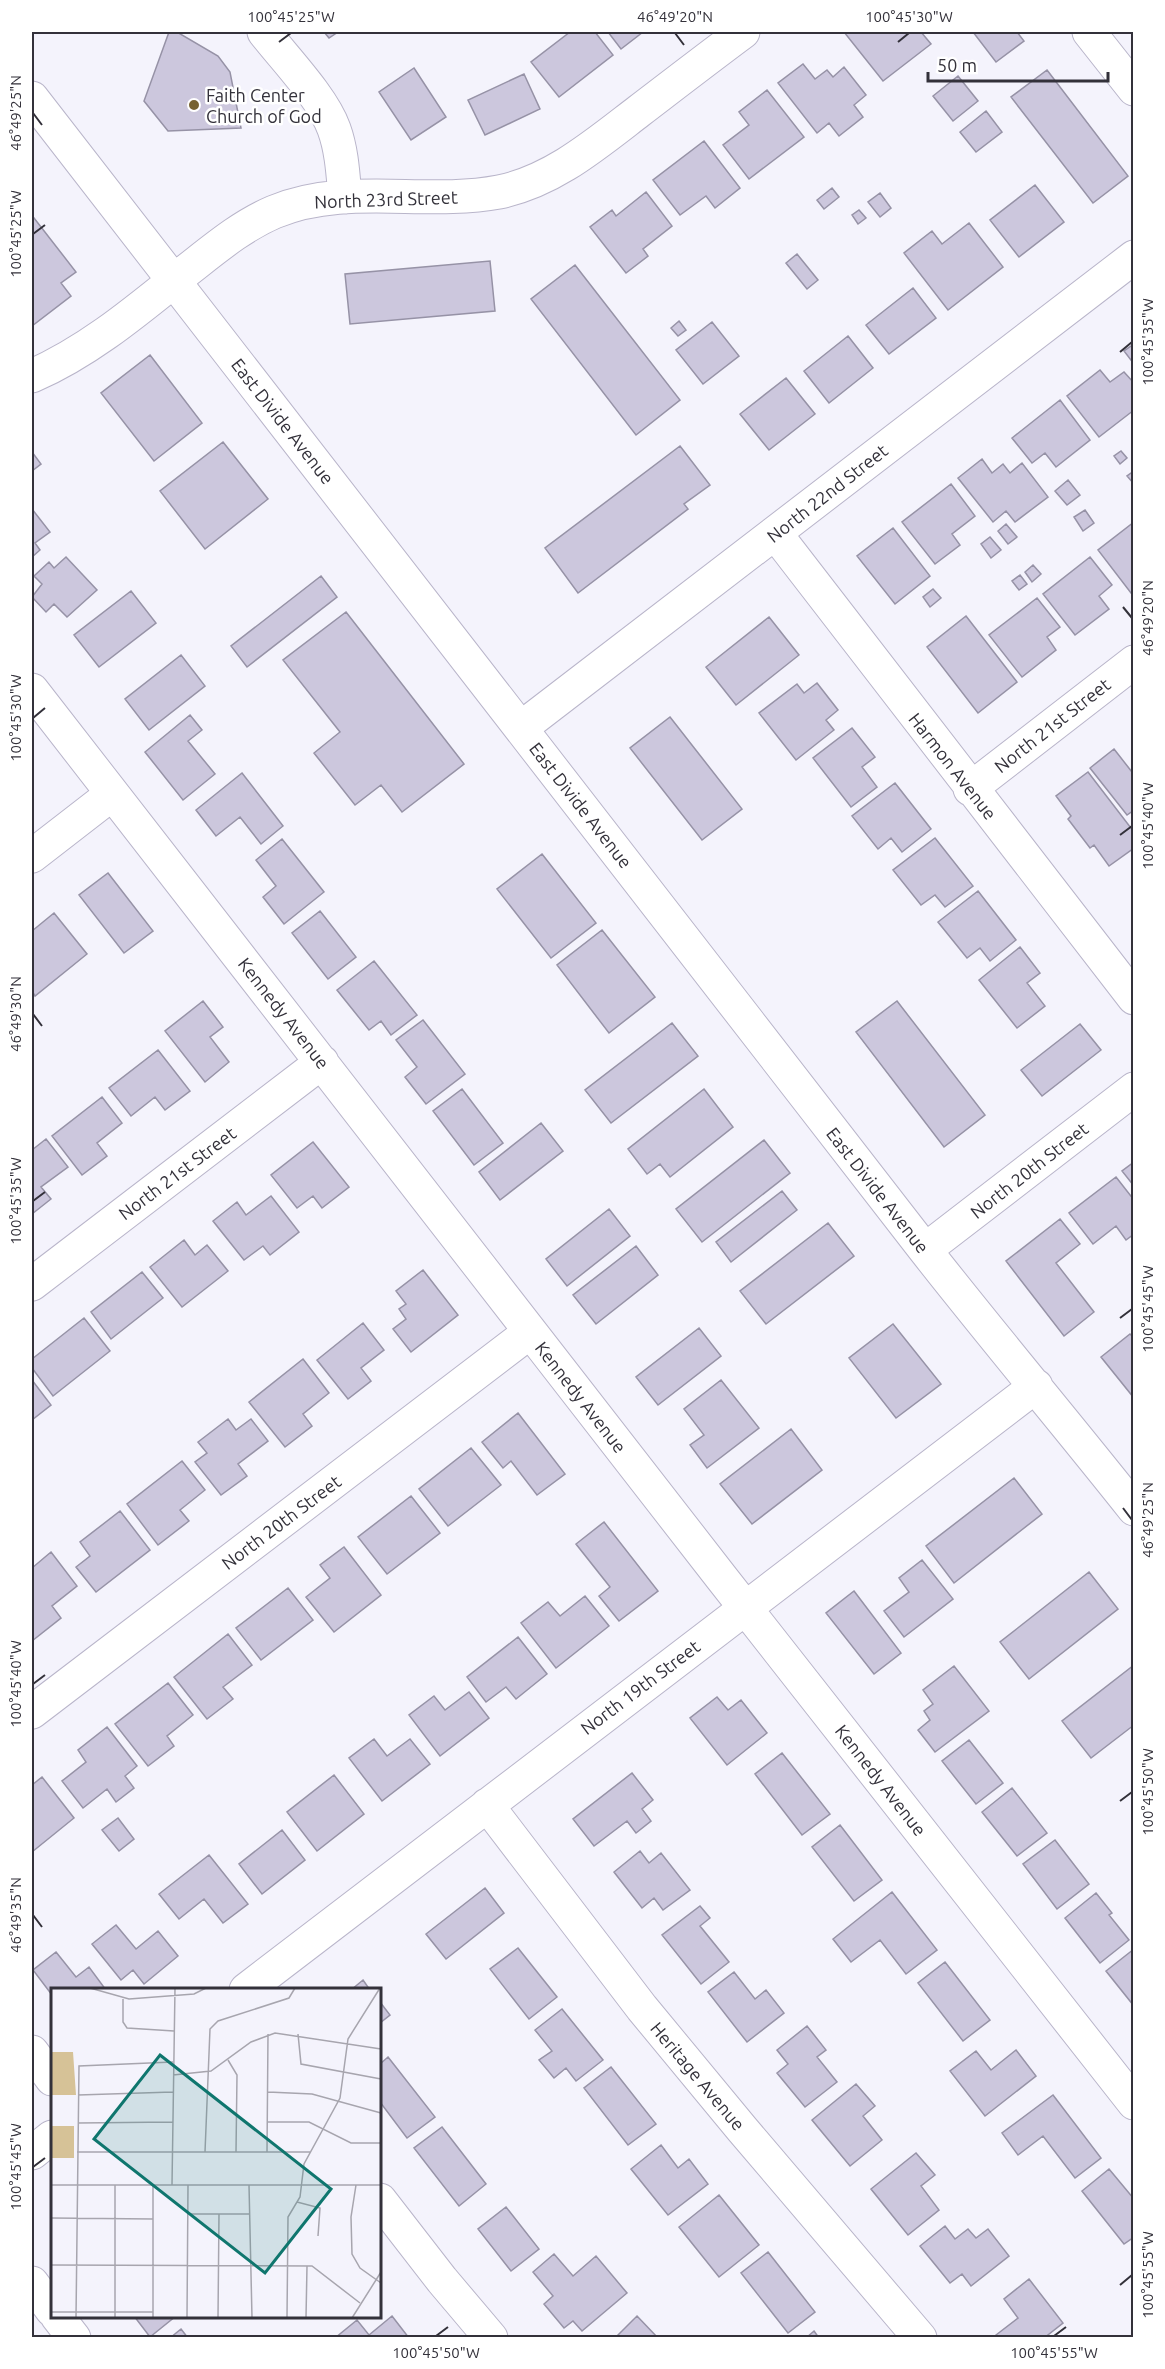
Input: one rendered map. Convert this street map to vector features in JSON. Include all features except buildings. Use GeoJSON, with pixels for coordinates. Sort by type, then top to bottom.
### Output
{"type":"FeatureCollection","features":[{"type":"Feature","properties":{"kind":"street"},"geometry":{"type":"LineString","coordinates":[[264,32],[323,107],[334,128],[340,149],[345,197]]}},
{"type":"Feature","properties":{"kind":"street","name":"North 23rd Street"},"geometry":{"type":"LineString","coordinates":[[32,376],[95,342],[235,233],[276,211],[301,203],[345,197],[476,195],[518,187],[558,170],[596,144],[743,32]]}},
{"type":"Feature","properties":{"kind":"street"},"geometry":{"type":"LineString","coordinates":[[1089,32],[1134,89]]}},
{"type":"Feature","properties":{"kind":"street","name":"East Divide Avenue"},"geometry":{"type":"LineString","coordinates":[[32,98],[925,1250],[1004,1351],[1036,1386],[1134,1509]]}},
{"type":"Feature","properties":{"kind":"street","name":"North 22nd Street"},"geometry":{"type":"LineString","coordinates":[[520,728],[1134,257]]}},
{"type":"Feature","properties":{"kind":"street","name":"Harmon Avenue"},"geometry":{"type":"LineString","coordinates":[[775,533],[970,789],[1134,998]]}},
{"type":"Feature","properties":{"kind":"street","name":"North 21st Street"},"geometry":{"type":"LineString","coordinates":[[970,789],[1134,662]]}},
{"type":"Feature","properties":{"kind":"street","name":"Kennedy Avenue"},"geometry":{"type":"LineString","coordinates":[[32,690],[745,1608],[1134,2103]]}},
{"type":"Feature","properties":{"kind":"street"},"geometry":{"type":"LineString","coordinates":[[32,856],[112,794]]}},
{"type":"Feature","properties":{"kind":"street","name":"North 21st Street"},"geometry":{"type":"LineString","coordinates":[[32,1284],[322,1062]]}},
{"type":"Feature","properties":{"kind":"street","name":"North 20th Street"},"geometry":{"type":"LineString","coordinates":[[925,1250],[1134,1089]]}},
{"type":"Feature","properties":{"kind":"street","name":"North 20th Street"},"geometry":{"type":"LineString","coordinates":[[32,1712],[530,1332]]}},
{"type":"Feature","properties":{"kind":"street","name":"North 19th Street"},"geometry":{"type":"LineString","coordinates":[[247,1988],[1036,1386]]}},
{"type":"Feature","properties":{"kind":"street","name":"Heritage Avenue"},"geometry":{"type":"LineString","coordinates":[[487,1805],[649,2016],[742,2129],[920,2337]]}},
{"type":"Feature","properties":{"kind":"street"},"geometry":{"type":"LineString","coordinates":[[32,2052],[51,2078]]}},
{"type":"Feature","properties":{"kind":"street"},"geometry":{"type":"LineString","coordinates":[[32,2153],[51,2138]]}},
{"type":"Feature","properties":{"kind":"street"},"geometry":{"type":"LineString","coordinates":[[381,2201],[441,2280],[491,2337]]}},
{"type":"Feature","properties":{"kind":"street"},"geometry":{"type":"LineString","coordinates":[[32,2283],[51,2309]]}},
{"type":"Feature","properties":{"kind":"street"},"geometry":{"type":"LineString","coordinates":[[59,2318],[74,2337]]}},
{"type":"Feature","properties":{"kind":"place","name":"Faith Center Church of God"},"geometry":{"type":"Point","coordinates":[194,105]}}]}
